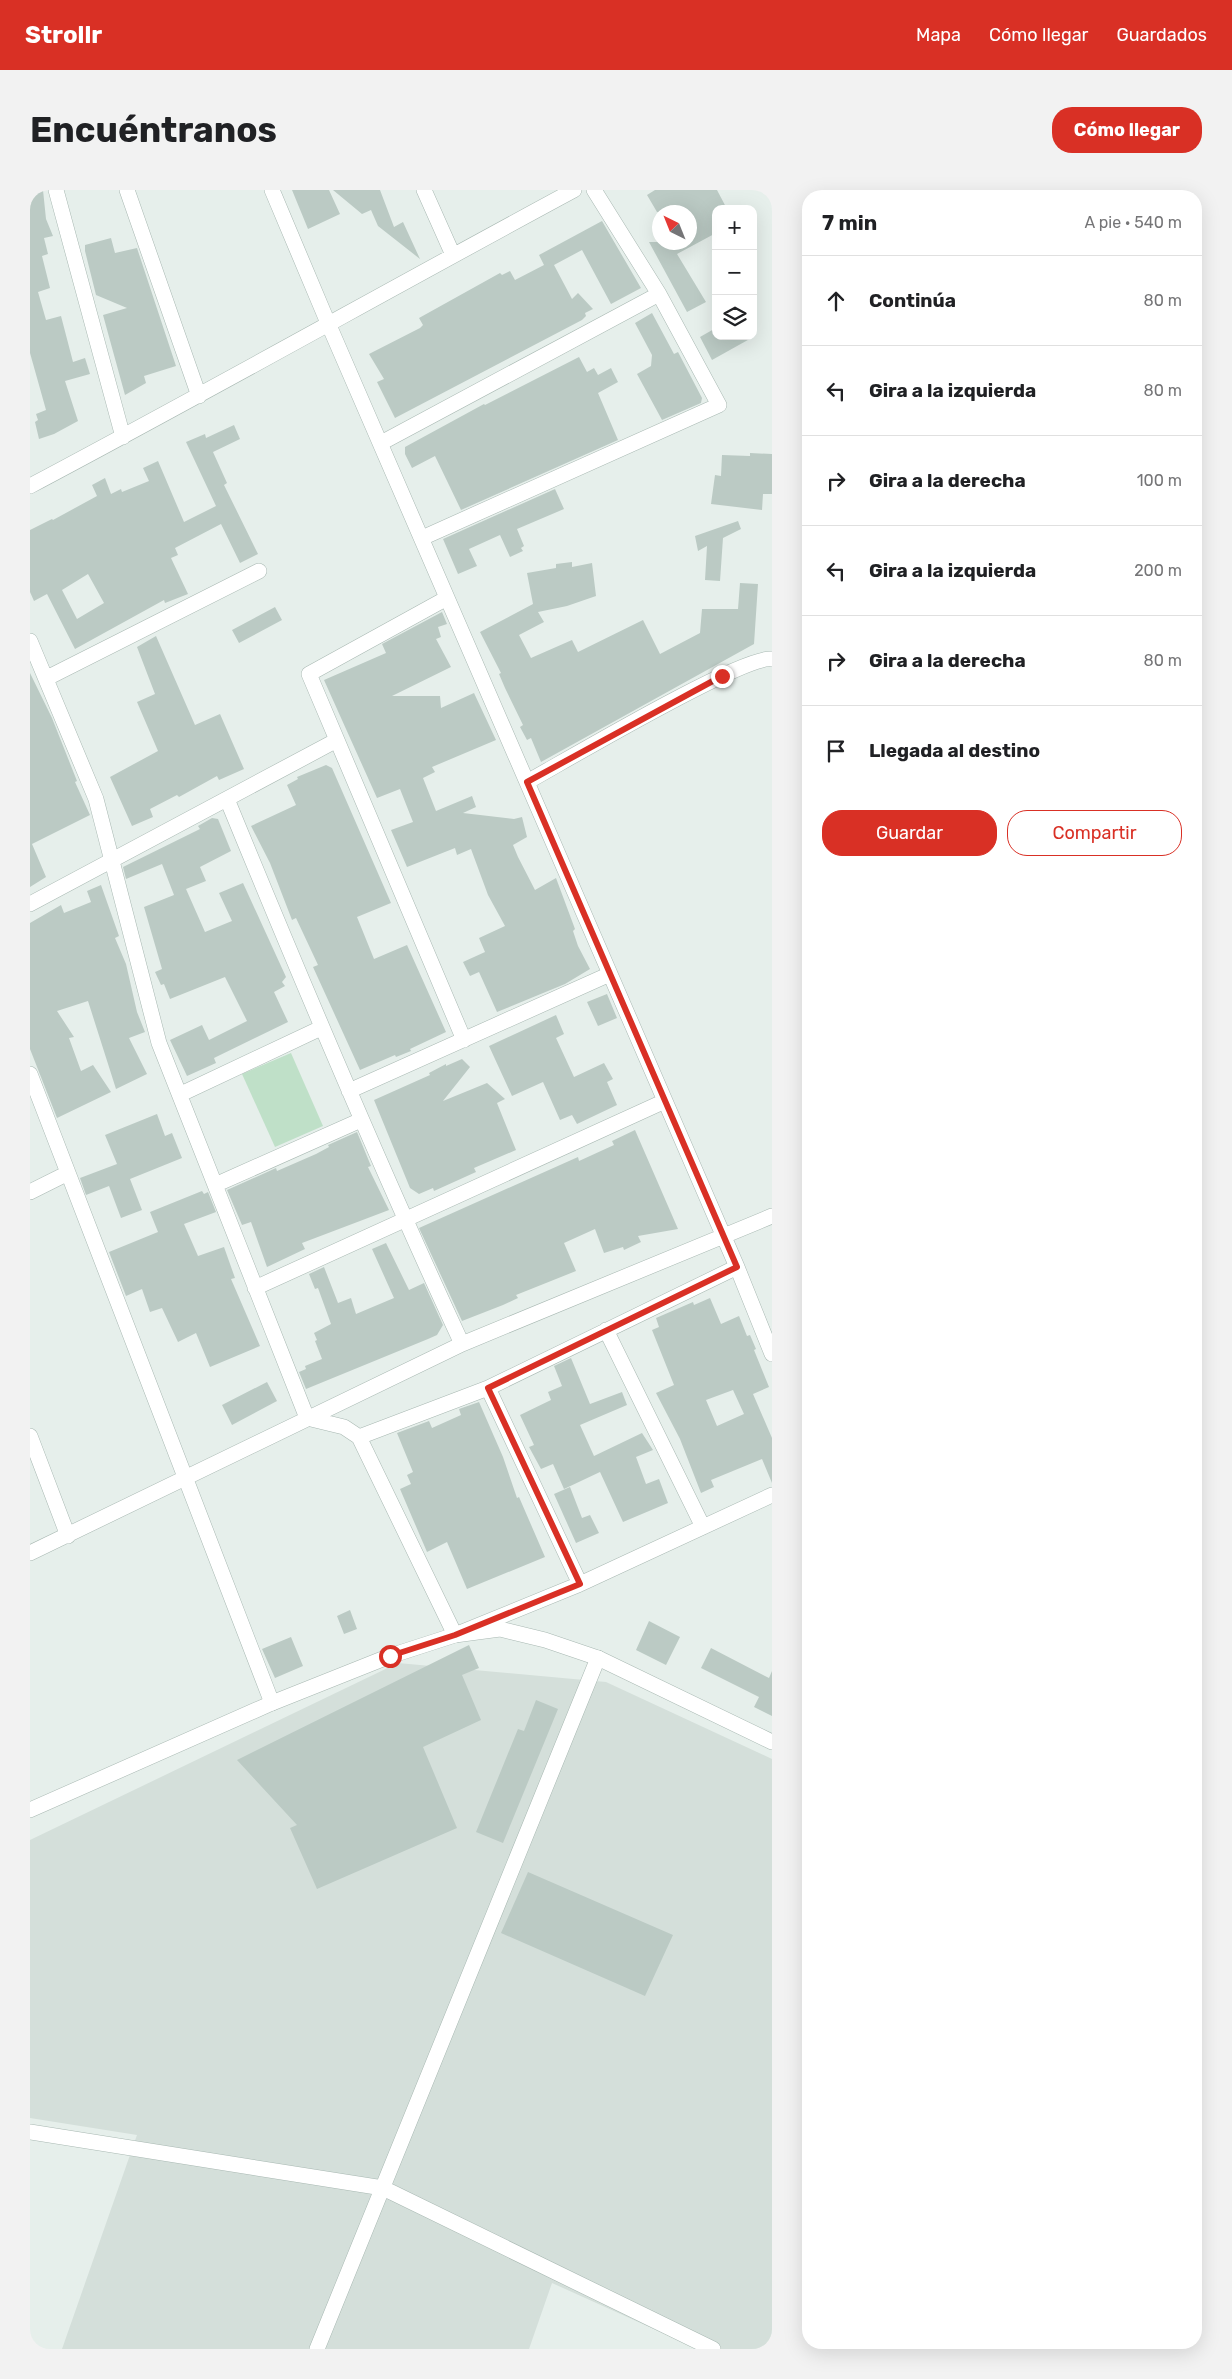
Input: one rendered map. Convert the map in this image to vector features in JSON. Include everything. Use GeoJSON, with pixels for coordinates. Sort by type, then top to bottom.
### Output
{"type":"FeatureCollection","features":[{"type":"Feature","properties":{"kind":"street"},"geometry":{"type":"LineString","coordinates":[[56,190],[123,437]]}},
{"type":"Feature","properties":{"kind":"street"},"geometry":{"type":"LineString","coordinates":[[127,190],[199,396]]}},
{"type":"Feature","properties":{"kind":"street"},"geometry":{"type":"LineString","coordinates":[[272,190],[722,1237],[737,1267],[772,1354]]}},
{"type":"Feature","properties":{"kind":"street"},"geometry":{"type":"LineString","coordinates":[[424,190],[453,255]]}},
{"type":"Feature","properties":{"kind":"street"},"geometry":{"type":"LineString","coordinates":[[30,486],[199,396],[328,323],[574,190]]}},
{"type":"Feature","properties":{"kind":"street"},"geometry":{"type":"LineString","coordinates":[[422,538],[718,405],[659,294],[594,190]]}},
{"type":"Feature","properties":{"kind":"street"},"geometry":{"type":"LineString","coordinates":[[381,444],[659,294]]}},
{"type":"Feature","properties":{"kind":"street"},"geometry":{"type":"LineString","coordinates":[[47,678],[259,572]]}},
{"type":"Feature","properties":{"kind":"street"},"geometry":{"type":"LineString","coordinates":[[448,598],[309,674],[464,1040]]}},
{"type":"Feature","properties":{"kind":"street"},"geometry":{"type":"LineString","coordinates":[[30,641],[96,799],[159,1043],[181,1094],[307,1418]]}},
{"type":"Feature","properties":{"kind":"street"},"geometry":{"type":"LineString","coordinates":[[527,782],[722,676],[764,658],[772,659]]}},
{"type":"Feature","properties":{"kind":"street"},"geometry":{"type":"LineString","coordinates":[[30,904],[337,740]]}},
{"type":"Feature","properties":{"kind":"street"},"geometry":{"type":"LineString","coordinates":[[227,799],[321,1028],[404,1220],[462,1344]]}},
{"type":"Feature","properties":{"kind":"street"},"geometry":{"type":"LineString","coordinates":[[349,1091],[610,974]]}},
{"type":"Feature","properties":{"kind":"street"},"geometry":{"type":"LineString","coordinates":[[181,1094],[321,1028]]}},
{"type":"Feature","properties":{"kind":"street"},"geometry":{"type":"LineString","coordinates":[[30,1074],[272,1703]]}},
{"type":"Feature","properties":{"kind":"street"},"geometry":{"type":"LineString","coordinates":[[255,1288],[665,1101]]}},
{"type":"Feature","properties":{"kind":"street"},"geometry":{"type":"LineString","coordinates":[[216,1185],[361,1120]]}},
{"type":"Feature","properties":{"kind":"street"},"geometry":{"type":"LineString","coordinates":[[30,1192],[68,1173]]}},
{"type":"Feature","properties":{"kind":"street"},"geometry":{"type":"LineString","coordinates":[[30,1553],[462,1344],[772,1216]]}},
{"type":"Feature","properties":{"kind":"street"},"geometry":{"type":"LineString","coordinates":[[359,1437],[488,1388],[737,1267]]}},
{"type":"Feature","properties":{"kind":"street"},"geometry":{"type":"LineString","coordinates":[[606,1330],[703,1527]]}},
{"type":"Feature","properties":{"kind":"street"},"geometry":{"type":"LineString","coordinates":[[488,1388],[580,1584]]}},
{"type":"Feature","properties":{"kind":"street"},"geometry":{"type":"LineString","coordinates":[[307,1418],[344,1427],[359,1437],[455,1635]]}},
{"type":"Feature","properties":{"kind":"street"},"geometry":{"type":"LineString","coordinates":[[30,1436],[68,1536]]}},
{"type":"Feature","properties":{"kind":"street"},"geometry":{"type":"LineString","coordinates":[[30,1810],[272,1703],[390,1656],[455,1635],[580,1584],[772,1495]]}},
{"type":"Feature","properties":{"kind":"street"},"geometry":{"type":"LineString","coordinates":[[455,1635],[500,1629],[545,1640],[598,1658],[772,1742]]}},
{"type":"Feature","properties":{"kind":"street"},"geometry":{"type":"LineString","coordinates":[[317,2349],[598,1658]]}},
{"type":"Feature","properties":{"kind":"street"},"geometry":{"type":"LineString","coordinates":[[30,2132],[383,2188],[713,2349]]}},
{"type":"Feature","properties":{"kind":"shaded area"},"geometry":{"type":"Polygon","coordinates":[[[398,1663],[606,1682],[772,1759],[772,2349],[698,2349],[552,2283],[529,2349],[62,2349],[137,2135],[30,2118],[30,1840],[398,1663]]]}},
{"type":"Feature","properties":{"kind":"green space"},"geometry":{"type":"Polygon","coordinates":[[[291,1053],[323,1126],[275,1147],[242,1074],[291,1053]]]}},
{"type":"Feature","properties":{"kind":"building"},"geometry":{"type":"Polygon","coordinates":[[[43,190],[46,219],[53,236],[44,238],[48,254],[42,256],[50,288],[38,292],[46,320],[61,316],[73,362],[85,358],[90,374],[65,381],[78,421],[54,434],[39,439],[35,422],[38,420],[36,414],[46,410],[30,353],[30,193],[43,190]]]}},
{"type":"Feature","properties":{"kind":"building"},"geometry":{"type":"Polygon","coordinates":[[[292,190],[329,190],[340,214],[308,229],[292,190]]]}},
{"type":"Feature","properties":{"kind":"building"},"geometry":{"type":"Polygon","coordinates":[[[333,190],[380,190],[394,227],[403,222],[420,259],[378,226],[371,210],[362,214],[333,190]]]}},
{"type":"Feature","properties":{"kind":"building"},"geometry":{"type":"Polygon","coordinates":[[[655,190],[717,190],[725,205],[712,205],[712,235],[697,243],[697,205],[653,205],[647,195],[655,190]]]}},
{"type":"Feature","properties":{"kind":"building"},"geometry":{"type":"Polygon","coordinates":[[[602,221],[641,288],[611,304],[582,250],[554,265],[572,299],[578,293],[593,309],[585,313],[586,316],[582,320],[395,418],[377,382],[384,379],[369,354],[420,328],[423,325],[419,318],[500,273],[502,275],[510,271],[515,280],[544,265],[539,255],[602,221]]]}},
{"type":"Feature","properties":{"kind":"building"},"geometry":{"type":"Polygon","coordinates":[[[111,238],[115,253],[137,248],[176,366],[144,376],[146,383],[125,395],[103,315],[127,308],[96,295],[85,251],[85,245],[111,238]]]}},
{"type":"Feature","properties":{"kind":"building"},"geometry":{"type":"Polygon","coordinates":[[[653,250],[684,250],[677,254],[706,302],[687,312],[653,250]]]}},
{"type":"Feature","properties":{"kind":"building"},"geometry":{"type":"Polygon","coordinates":[[[652,313],[674,354],[678,352],[702,398],[701,403],[662,420],[637,374],[651,366],[652,355],[635,323],[652,313]]]}},
{"type":"Feature","properties":{"kind":"building"},"geometry":{"type":"Polygon","coordinates":[[[712,330],[712,340],[748,340],[712,360],[700,337],[712,330]]]}},
{"type":"Feature","properties":{"kind":"building"},"geometry":{"type":"Polygon","coordinates":[[[579,357],[587,372],[594,368],[598,375],[611,368],[618,382],[598,393],[618,440],[461,510],[435,456],[412,468],[405,454],[405,447],[484,404],[579,357]]]}},
{"type":"Feature","properties":{"kind":"building"},"geometry":{"type":"Polygon","coordinates":[[[234,425],[240,439],[213,452],[227,483],[224,485],[258,554],[240,563],[221,524],[175,548],[178,555],[171,558],[188,594],[165,603],[164,600],[75,649],[47,594],[34,601],[30,592],[30,530],[97,496],[92,485],[105,478],[111,494],[121,489],[122,492],[149,481],[143,468],[158,461],[184,522],[216,506],[186,442],[205,434],[206,438],[234,425]],[[88,574],[62,590],[77,619],[104,603],[88,574]]]}},
{"type":"Feature","properties":{"kind":"building"},"geometry":{"type":"Polygon","coordinates":[[[750,453],[772,454],[772,494],[763,494],[762,510],[711,504],[715,475],[721,476],[722,455],[750,456],[750,453]]]}},
{"type":"Feature","properties":{"kind":"building"},"geometry":{"type":"Polygon","coordinates":[[[555,489],[564,509],[517,529],[524,546],[521,548],[523,551],[510,557],[500,535],[469,549],[477,566],[458,574],[443,539],[555,489]]]}},
{"type":"Feature","properties":{"kind":"building"},"geometry":{"type":"Polygon","coordinates":[[[738,521],[741,529],[723,538],[720,581],[705,580],[707,546],[698,551],[695,536],[738,521]]]}},
{"type":"Feature","properties":{"kind":"building"},"geometry":{"type":"Polygon","coordinates":[[[572,562],[572,567],[592,563],[596,596],[567,606],[538,612],[544,622],[519,635],[531,658],[572,640],[578,652],[643,620],[660,654],[700,633],[702,609],[738,609],[740,583],[758,584],[754,644],[541,762],[531,738],[527,740],[520,727],[523,725],[499,674],[501,673],[480,632],[533,604],[527,573],[556,568],[556,564],[572,562]]]}},
{"type":"Feature","properties":{"kind":"building"},"geometry":{"type":"Polygon","coordinates":[[[275,607],[282,620],[239,643],[232,630],[275,607]]]}},
{"type":"Feature","properties":{"kind":"building"},"geometry":{"type":"Polygon","coordinates":[[[442,612],[447,624],[438,627],[441,637],[436,639],[451,667],[392,696],[440,696],[441,708],[474,693],[496,740],[432,767],[435,772],[423,778],[436,811],[472,796],[476,807],[463,813],[514,819],[522,817],[527,837],[513,845],[518,857],[535,890],[556,878],[575,929],[573,931],[578,946],[590,969],[565,984],[497,1012],[479,972],[470,976],[463,962],[485,952],[479,938],[505,926],[488,895],[471,849],[457,855],[455,848],[407,867],[391,830],[413,822],[400,789],[377,798],[324,680],[386,653],[382,644],[442,612]]]}},
{"type":"Feature","properties":{"kind":"building"},"geometry":{"type":"Polygon","coordinates":[[[156,636],[195,725],[220,714],[244,769],[219,780],[217,776],[179,797],[177,795],[150,809],[153,817],[132,826],[110,777],[158,751],[137,702],[155,694],[137,647],[156,636]]]}},
{"type":"Feature","properties":{"kind":"building"},"geometry":{"type":"Polygon","coordinates":[[[30,673],[52,718],[77,781],[75,782],[90,815],[32,844],[46,877],[30,887],[30,673]]]}},
{"type":"Feature","properties":{"kind":"building"},"geometry":{"type":"Polygon","coordinates":[[[326,765],[332,768],[391,903],[357,917],[374,959],[407,945],[446,1032],[410,1049],[411,1051],[396,1057],[395,1055],[360,1070],[313,967],[318,965],[296,918],[292,920],[270,863],[251,826],[296,805],[287,785],[298,779],[297,777],[326,765]]]}},
{"type":"Feature","properties":{"kind":"building"},"geometry":{"type":"Polygon","coordinates":[[[212,818],[218,819],[231,851],[200,867],[206,881],[186,889],[205,932],[232,921],[219,893],[243,883],[286,977],[282,982],[285,986],[274,992],[288,1022],[214,1058],[216,1063],[187,1076],[170,1040],[202,1025],[209,1040],[247,1021],[225,977],[170,999],[164,984],[161,985],[155,972],[162,969],[144,907],[174,895],[162,864],[126,879],[123,867],[200,829],[198,826],[212,818]]]}},
{"type":"Feature","properties":{"kind":"building"},"geometry":{"type":"Polygon","coordinates":[[[101,885],[119,936],[115,938],[126,964],[137,1012],[145,1032],[129,1038],[147,1074],[116,1089],[88,1001],[57,1011],[74,1037],[69,1038],[81,1071],[93,1065],[111,1092],[57,1118],[30,1049],[30,923],[61,905],[64,913],[91,902],[87,891],[101,885]]]}},
{"type":"Feature","properties":{"kind":"building"},"geometry":{"type":"Polygon","coordinates":[[[607,994],[617,1018],[598,1026],[587,1002],[607,994]]]}},
{"type":"Feature","properties":{"kind":"building"},"geometry":{"type":"Polygon","coordinates":[[[556,1015],[564,1034],[556,1038],[574,1077],[604,1063],[613,1079],[607,1082],[617,1105],[577,1124],[572,1115],[560,1120],[543,1082],[512,1096],[489,1046],[556,1015]]]}},
{"type":"Feature","properties":{"kind":"building"},"geometry":{"type":"Polygon","coordinates":[[[462,1059],[470,1067],[443,1101],[487,1083],[505,1099],[497,1103],[516,1150],[474,1168],[476,1172],[434,1191],[433,1188],[419,1194],[410,1188],[374,1100],[430,1075],[429,1073],[446,1064],[446,1066],[462,1059]]]}},
{"type":"Feature","properties":{"kind":"building"},"geometry":{"type":"Polygon","coordinates":[[[157,1114],[165,1136],[172,1133],[182,1158],[130,1179],[142,1210],[121,1218],[109,1186],[86,1195],[80,1178],[117,1164],[105,1135],[157,1114]]]}},
{"type":"Feature","properties":{"kind":"building"},"geometry":{"type":"Polygon","coordinates":[[[635,1130],[678,1229],[638,1236],[641,1242],[624,1250],[623,1247],[604,1253],[595,1229],[564,1243],[576,1271],[516,1295],[518,1298],[462,1321],[419,1228],[578,1157],[579,1161],[614,1145],[612,1141],[635,1130]]]}},
{"type":"Feature","properties":{"kind":"building"},"geometry":{"type":"Polygon","coordinates":[[[357,1132],[371,1166],[368,1167],[389,1210],[302,1243],[305,1249],[267,1267],[251,1222],[242,1225],[227,1190],[276,1168],[277,1171],[316,1154],[329,1147],[328,1145],[357,1132]]]}},
{"type":"Feature","properties":{"kind":"building"},"geometry":{"type":"Polygon","coordinates":[[[202,1191],[204,1194],[208,1192],[216,1212],[184,1224],[198,1256],[224,1247],[235,1278],[231,1279],[260,1346],[210,1367],[196,1333],[178,1342],[162,1308],[150,1312],[142,1289],[126,1296],[109,1252],[158,1232],[150,1212],[202,1191]]]}},
{"type":"Feature","properties":{"kind":"building"},"geometry":{"type":"Polygon","coordinates":[[[386,1243],[409,1290],[424,1283],[443,1325],[437,1335],[306,1389],[299,1372],[306,1369],[305,1366],[322,1359],[314,1333],[331,1324],[318,1288],[315,1289],[309,1274],[324,1267],[338,1303],[351,1298],[356,1314],[394,1298],[372,1249],[386,1243]]]}},
{"type":"Feature","properties":{"kind":"building"},"geometry":{"type":"Polygon","coordinates":[[[710,1298],[721,1324],[739,1316],[747,1336],[750,1335],[769,1387],[753,1394],[772,1438],[772,1483],[762,1459],[711,1480],[714,1487],[701,1493],[680,1439],[656,1393],[674,1385],[652,1330],[659,1327],[656,1318],[693,1302],[694,1305],[710,1298]],[[733,1390],[706,1400],[717,1426],[744,1414],[733,1390]]]}},
{"type":"Feature","properties":{"kind":"building"},"geometry":{"type":"Polygon","coordinates":[[[571,1358],[590,1404],[622,1392],[627,1405],[580,1425],[594,1456],[642,1433],[653,1450],[636,1457],[646,1484],[659,1479],[668,1503],[623,1522],[600,1472],[564,1489],[553,1464],[541,1469],[529,1447],[534,1445],[520,1415],[551,1400],[548,1392],[562,1386],[554,1366],[571,1358]]]}},
{"type":"Feature","properties":{"kind":"building"},"geometry":{"type":"Polygon","coordinates":[[[267,1382],[277,1401],[232,1425],[222,1405],[267,1382]]]}},
{"type":"Feature","properties":{"kind":"building"},"geometry":{"type":"Polygon","coordinates":[[[479,1402],[503,1457],[517,1498],[519,1497],[545,1557],[467,1589],[447,1542],[427,1552],[400,1489],[411,1484],[407,1475],[413,1472],[397,1433],[429,1421],[432,1428],[461,1415],[459,1409],[479,1402]]]}},
{"type":"Feature","properties":{"kind":"building"},"geometry":{"type":"Polygon","coordinates":[[[570,1487],[582,1518],[590,1515],[599,1533],[576,1543],[554,1494],[570,1487]]]}},
{"type":"Feature","properties":{"kind":"building"},"geometry":{"type":"Polygon","coordinates":[[[350,1610],[357,1629],[344,1634],[337,1616],[350,1610]]]}},
{"type":"Feature","properties":{"kind":"building"},"geometry":{"type":"Polygon","coordinates":[[[649,1621],[680,1637],[666,1665],[636,1650],[649,1621]]]}},
{"type":"Feature","properties":{"kind":"building"},"geometry":{"type":"Polygon","coordinates":[[[291,1637],[303,1666],[275,1678],[262,1649],[291,1637]]]}},
{"type":"Feature","properties":{"kind":"building"},"geometry":{"type":"Polygon","coordinates":[[[469,1645],[479,1668],[462,1675],[481,1720],[423,1747],[457,1828],[317,1889],[290,1828],[297,1825],[237,1760],[469,1645]]]}},
{"type":"Feature","properties":{"kind":"building"},"geometry":{"type":"Polygon","coordinates":[[[711,1648],[769,1678],[772,1671],[772,1716],[754,1707],[759,1697],[701,1668],[711,1648]]]}},
{"type":"Feature","properties":{"kind":"building"},"geometry":{"type":"Polygon","coordinates":[[[536,1700],[558,1709],[503,1843],[476,1832],[518,1729],[524,1731],[536,1700]]]}},
{"type":"Feature","properties":{"kind":"building"},"geometry":{"type":"Polygon","coordinates":[[[528,1872],[673,1935],[645,1996],[501,1933],[528,1872]]]}},
{"type":"Feature","properties":{"kind":"route"},"geometry":{"type":"LineString","coordinates":[[390,1656],[455,1635],[580,1584],[488,1388],[737,1267],[722,1237],[527,782],[722,676]]}}]}
